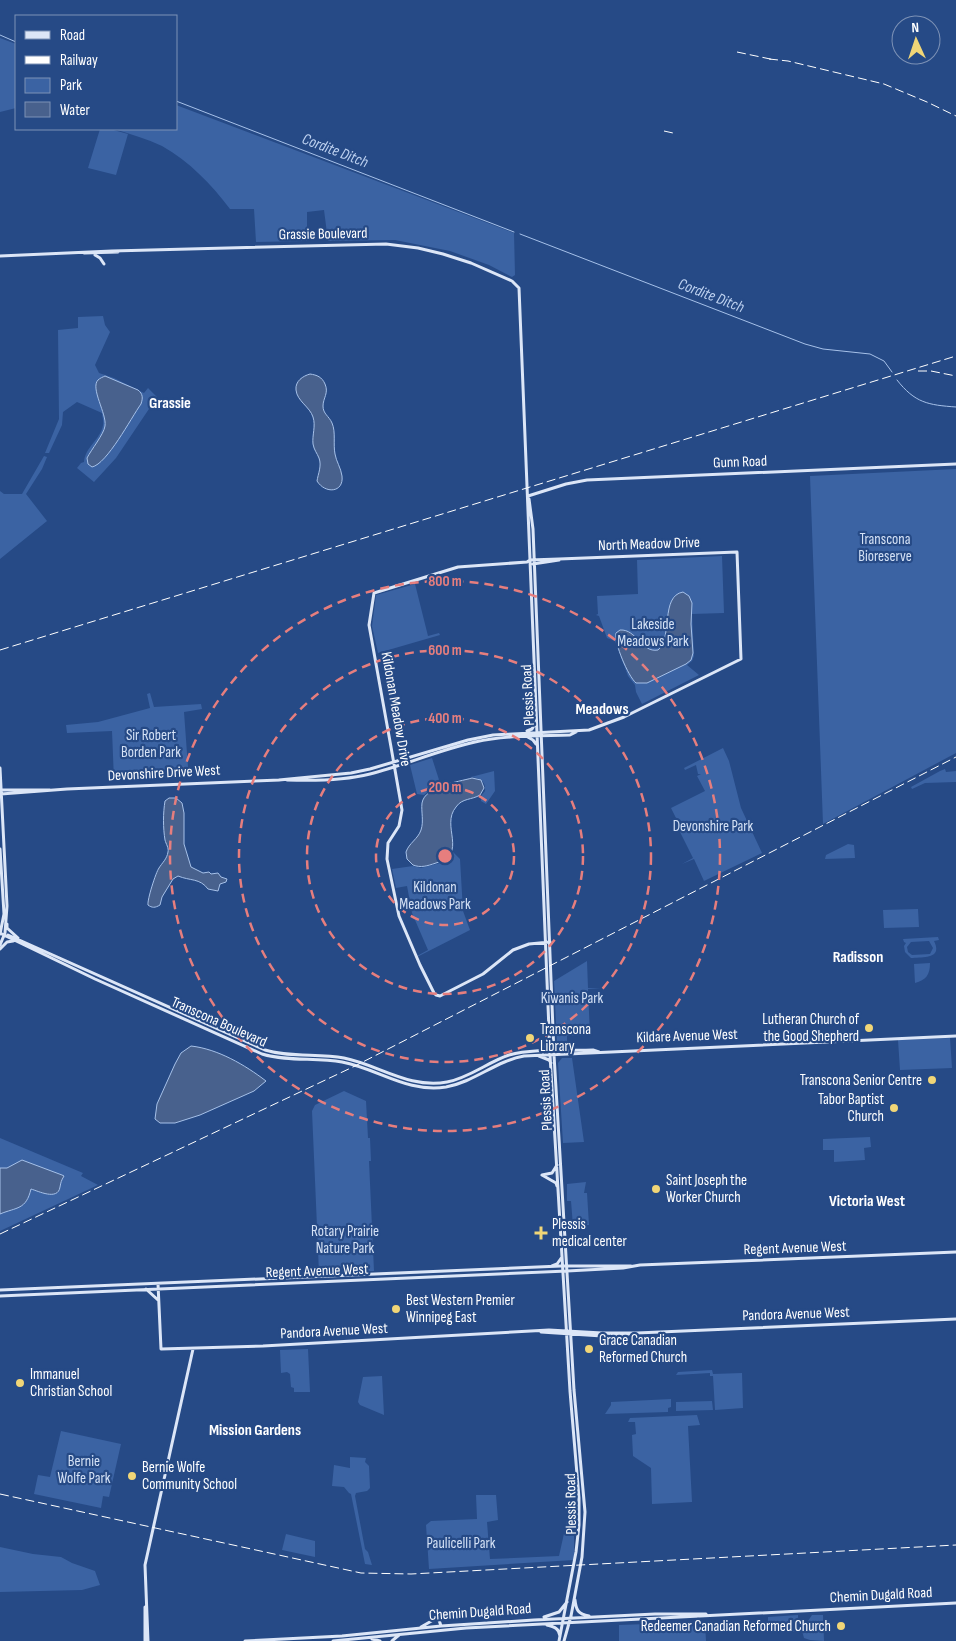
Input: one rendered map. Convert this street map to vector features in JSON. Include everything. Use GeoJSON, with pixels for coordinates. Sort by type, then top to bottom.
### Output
{"type":"FeatureCollection","features":[{"type":"Feature","properties":{"kind":"main road","name":"Grassie Boulevard"},"geometry":{"type":"LineString","coordinates":[[84,253],[290,245],[386,244],[418,248],[453,257],[512,281],[519,288]]}},
{"type":"Feature","properties":{"kind":"main road","name":"Grassie Boulevard"},"geometry":{"type":"LineString","coordinates":[[0,256],[119,252]]}},
{"type":"Feature","properties":{"kind":"main road"},"geometry":{"type":"LineString","coordinates":[[95,254],[104,264]]}},
{"type":"Feature","properties":{"kind":"main road","name":"Plessis Road"},"geometry":{"type":"LineString","coordinates":[[519,288],[537,747],[548,942],[549,1036],[552,1053],[562,1266],[565,1271],[579,1512],[576,1552],[561,1641]]}},
{"type":"Feature","properties":{"kind":"main road","name":"Gunn Road"},"geometry":{"type":"LineString","coordinates":[[528,496],[566,484],[587,480],[956,464]]}},
{"type":"Feature","properties":{"kind":"main road"},"geometry":{"type":"LineString","coordinates":[[531,506],[532,500],[537,494]]}},
{"type":"Feature","properties":{"kind":"main road","name":"Plessis Road"},"geometry":{"type":"LineString","coordinates":[[528,496],[531,506],[531,562],[542,734],[552,1053],[567,1266],[564,1283],[566,1319],[572,1343],[585,1512],[582,1557],[569,1623],[561,1641]]}},
{"type":"Feature","properties":{"kind":"main road","name":"North Meadow Drive"},"geometry":{"type":"LineString","coordinates":[[531,562],[737,552],[741,659]]}},
{"type":"Feature","properties":{"kind":"main road","name":"Kildonan Meadow Drive"},"geometry":{"type":"LineString","coordinates":[[531,562],[458,566],[374,593],[369,625],[401,799],[402,815],[399,826],[388,843],[387,859],[398,913],[420,965],[436,995],[443,994],[483,974],[513,950],[529,944],[548,942]]}},
{"type":"Feature","properties":{"kind":"main road","name":"Devonshire Drive West"},"geometry":{"type":"LineString","coordinates":[[1,791],[343,779],[370,774],[394,764],[486,740],[525,734],[577,732],[594,729],[625,717],[741,659]]}},
{"type":"Feature","properties":{"kind":"main road"},"geometry":{"type":"LineString","coordinates":[[536,720],[532,729],[525,734],[533,740],[537,747]]}},
{"type":"Feature","properties":{"kind":"main road"},"geometry":{"type":"LineString","coordinates":[[0,768],[7,906],[6,922],[2,933]]}},
{"type":"Feature","properties":{"kind":"main road"},"geometry":{"type":"LineString","coordinates":[[0,849],[4,914],[0,947]]}},
{"type":"Feature","properties":{"kind":"main road"},"geometry":{"type":"LineString","coordinates":[[6,922],[8,928],[18,941]]}},
{"type":"Feature","properties":{"kind":"main road","name":"Transcona Boulevard"},"geometry":{"type":"LineString","coordinates":[[2,933],[114,988],[257,1052],[271,1056],[344,1062],[404,1084],[435,1088],[464,1082],[507,1060],[552,1053]]}},
{"type":"Feature","properties":{"kind":"main road"},"geometry":{"type":"LineString","coordinates":[[0,947],[7,942],[18,941]]}},
{"type":"Feature","properties":{"kind":"main road","name":"Transcona Boulevard"},"geometry":{"type":"LineString","coordinates":[[18,941],[256,1047],[273,1052],[346,1058],[419,1083],[435,1083],[461,1078],[508,1056],[543,1052],[552,1053]]}},
{"type":"Feature","properties":{"kind":"main road"},"geometry":{"type":"LineString","coordinates":[[543,1052],[549,1036]]}},
{"type":"Feature","properties":{"kind":"main road","name":"Kildare Avenue West"},"geometry":{"type":"LineString","coordinates":[[552,1053],[594,1054],[598,1052],[956,1036]]}},
{"type":"Feature","properties":{"kind":"main road"},"geometry":{"type":"LineString","coordinates":[[539,1055],[551,1063]]}},
{"type":"Feature","properties":{"kind":"main road"},"geometry":{"type":"LineString","coordinates":[[557,1165],[552,1172],[542,1175],[556,1183],[558,1187]]}},
{"type":"Feature","properties":{"kind":"main road","name":"Regent Avenue West"},"geometry":{"type":"LineString","coordinates":[[0,1296],[452,1271],[562,1266],[634,1266],[956,1252]]}},
{"type":"Feature","properties":{"kind":"main road"},"geometry":{"type":"LineString","coordinates":[[549,1267],[557,1264],[562,1256]]}},
{"type":"Feature","properties":{"kind":"main road","name":"Regent Avenue West"},"geometry":{"type":"LineString","coordinates":[[0,1290],[511,1274],[634,1266]]}},
{"type":"Feature","properties":{"kind":"main road"},"geometry":{"type":"LineString","coordinates":[[511,1274],[513,1269]]}},
{"type":"Feature","properties":{"kind":"main road"},"geometry":{"type":"LineString","coordinates":[[452,1271],[452,1276]]}},
{"type":"Feature","properties":{"kind":"main road"},"geometry":{"type":"LineString","coordinates":[[551,1272],[559,1275],[564,1283]]}},
{"type":"Feature","properties":{"kind":"main road"},"geometry":{"type":"LineString","coordinates":[[158,1286],[158,1300]]}},
{"type":"Feature","properties":{"kind":"main road"},"geometry":{"type":"LineString","coordinates":[[145,1289],[155,1295],[158,1300]]}},
{"type":"Feature","properties":{"kind":"main road","name":"Pandora Avenue West"},"geometry":{"type":"LineString","coordinates":[[158,1300],[160,1349],[193,1349],[558,1330],[580,1335],[607,1336],[637,1333],[956,1319]]}},
{"type":"Feature","properties":{"kind":"main road"},"geometry":{"type":"LineString","coordinates":[[558,1330],[562,1328],[566,1319]]}},
{"type":"Feature","properties":{"kind":"main road","name":"Pandora Avenue West"},"geometry":{"type":"LineString","coordinates":[[538,1331],[637,1333]]}},
{"type":"Feature","properties":{"kind":"main road"},"geometry":{"type":"LineString","coordinates":[[572,1343],[574,1337],[580,1335]]}},
{"type":"Feature","properties":{"kind":"main road"},"geometry":{"type":"LineString","coordinates":[[147,1641],[145,1570],[147,1554],[193,1349]]}},
{"type":"Feature","properties":{"kind":"main road"},"geometry":{"type":"LineString","coordinates":[[574,1598],[576,1609],[580,1614],[594,1617]]}},
{"type":"Feature","properties":{"kind":"main road"},"geometry":{"type":"LineString","coordinates":[[534,1620],[550,1617],[559,1612],[568,1602]]}},
{"type":"Feature","properties":{"kind":"main road","name":"Chemin Dugald Road"},"geometry":{"type":"LineString","coordinates":[[333,1641],[437,1630],[956,1602]]}},
{"type":"Feature","properties":{"kind":"main road"},"geometry":{"type":"LineString","coordinates":[[656,1614],[658,1618]]}},
{"type":"Feature","properties":{"kind":"main road","name":"Chemin Dugald Road"},"geometry":{"type":"LineString","coordinates":[[245,1641],[342,1636],[440,1626],[565,1618],[656,1614],[716,1615]]}},
{"type":"Feature","properties":{"kind":"main road"},"geometry":{"type":"LineString","coordinates":[[611,1616],[611,1621]]}},
{"type":"Feature","properties":{"kind":"main road"},"geometry":{"type":"LineString","coordinates":[[419,1628],[435,1619],[439,1620],[440,1626],[437,1630]]}},
{"type":"Feature","properties":{"kind":"main road"},"geometry":{"type":"LineString","coordinates":[[544,1624],[556,1628],[561,1641]]}},
{"type":"Feature","properties":{"kind":"main road"},"geometry":{"type":"LineString","coordinates":[[392,1641],[401,1634]]}},
{"type":"Feature","properties":{"kind":"main road"},"geometry":{"type":"LineString","coordinates":[[146,1635],[147,1641]]}},
{"type":"Feature","properties":{"kind":"main road"},"geometry":{"type":"LineString","coordinates":[[368,1638],[380,1641]]}},
{"type":"Feature","properties":{"kind":"green space"},"geometry":{"type":"Polygon","coordinates":[[[0,38],[15,44],[15,108],[0,112],[0,38]]]}},
{"type":"Feature","properties":{"kind":"green space"},"geometry":{"type":"Polygon","coordinates":[[[178,106],[514,233],[515,275],[512,277],[489,265],[450,251],[395,240],[328,241],[324,210],[307,212],[307,241],[256,242],[254,209],[230,209],[199,174],[182,159],[162,146],[117,130],[178,130],[178,106]]]}},
{"type":"Feature","properties":{"kind":"green space"},"geometry":{"type":"Polygon","coordinates":[[[100,130],[114,130],[128,134],[116,175],[88,168],[100,130]]]}},
{"type":"Feature","properties":{"kind":"green space"},"geometry":{"type":"Polygon","coordinates":[[[103,316],[105,325],[110,332],[95,365],[99,373],[114,378],[144,393],[148,388],[157,397],[116,458],[94,482],[77,468],[84,462],[87,452],[102,430],[102,413],[77,402],[63,412],[62,425],[49,453],[45,453],[59,419],[58,330],[78,328],[78,317],[103,316]]]}},
{"type":"Feature","properties":{"kind":"green space"},"geometry":{"type":"Polygon","coordinates":[[[44,456],[47,457],[42,469],[26,494],[47,521],[0,559],[0,491],[4,494],[22,494],[44,456]]]}},
{"type":"Feature","properties":{"kind":"green space","name":"Transcona Bioreserve"},"geometry":{"type":"Polygon","coordinates":[[[956,469],[956,753],[823,824],[810,476],[956,469]]]}},
{"type":"Feature","properties":{"kind":"green space","name":"Lakeside Meadows Park"},"geometry":{"type":"Polygon","coordinates":[[[722,556],[724,613],[692,614],[694,656],[687,665],[699,675],[642,704],[635,685],[628,676],[615,641],[607,638],[599,616],[596,615],[598,614],[597,596],[638,594],[637,560],[722,556]]]}},
{"type":"Feature","properties":{"kind":"green space"},"geometry":{"type":"Polygon","coordinates":[[[415,584],[428,636],[439,633],[440,635],[378,653],[372,626],[376,595],[415,584]]]}},
{"type":"Feature","properties":{"kind":"green space","name":"Sir Robert Borden Park"},"geometry":{"type":"Polygon","coordinates":[[[150,693],[154,707],[201,704],[202,709],[184,712],[188,767],[186,772],[190,777],[114,780],[112,731],[67,733],[66,725],[98,722],[150,708],[147,694],[150,693]]]}},
{"type":"Feature","properties":{"kind":"green space","name":"Devonshire Park"},"geometry":{"type":"Polygon","coordinates":[[[723,748],[729,761],[741,808],[762,853],[704,881],[694,859],[682,864],[693,858],[675,822],[677,820],[671,808],[705,791],[697,776],[701,774],[698,774],[696,765],[685,770],[684,768],[723,748]]]}},
{"type":"Feature","properties":{"kind":"green space"},"geometry":{"type":"Polygon","coordinates":[[[432,758],[441,786],[431,789],[424,795],[417,794],[410,765],[432,758]]]}},
{"type":"Feature","properties":{"kind":"green space"},"geometry":{"type":"Polygon","coordinates":[[[945,769],[946,772],[956,771],[956,782],[925,783],[912,789],[911,787],[945,769]]]}},
{"type":"Feature","properties":{"kind":"green space"},"geometry":{"type":"Polygon","coordinates":[[[494,771],[495,791],[486,804],[481,801],[481,796],[485,791],[483,782],[480,779],[471,777],[494,771]]]}},
{"type":"Feature","properties":{"kind":"green space"},"geometry":{"type":"Polygon","coordinates":[[[848,844],[854,845],[855,858],[825,859],[826,855],[848,844]]]}},
{"type":"Feature","properties":{"kind":"green space","name":"Kildonan Meadows Park"},"geometry":{"type":"Polygon","coordinates":[[[453,852],[460,859],[463,911],[470,930],[417,957],[428,950],[412,913],[407,886],[396,888],[392,869],[413,866],[421,868],[444,862],[450,858],[453,852]]]}},
{"type":"Feature","properties":{"kind":"green space"},"geometry":{"type":"Polygon","coordinates":[[[918,909],[919,927],[884,928],[883,910],[918,909]]]}},
{"type":"Feature","properties":{"kind":"green space"},"geometry":{"type":"Polygon","coordinates":[[[938,937],[939,940],[934,941],[936,951],[934,954],[926,957],[911,958],[905,952],[904,946],[906,943],[903,939],[938,937]],[[929,941],[911,942],[907,947],[908,952],[912,955],[930,954],[933,948],[929,941]]]}},
{"type":"Feature","properties":{"kind":"green space","name":"Kiwanis Park"},"geometry":{"type":"Polygon","coordinates":[[[587,961],[588,988],[601,988],[588,989],[590,1035],[567,1036],[567,1047],[561,1047],[557,1043],[554,981],[587,961]]]}},
{"type":"Feature","properties":{"kind":"green space"},"geometry":{"type":"Polygon","coordinates":[[[930,963],[927,976],[915,983],[914,964],[930,963]]]}},
{"type":"Feature","properties":{"kind":"green space"},"geometry":{"type":"Polygon","coordinates":[[[950,1038],[952,1068],[900,1070],[898,1040],[950,1038]]]}},
{"type":"Feature","properties":{"kind":"green space"},"geometry":{"type":"Polygon","coordinates":[[[562,1058],[572,1058],[584,1142],[563,1143],[558,1063],[562,1058]]]}},
{"type":"Feature","properties":{"kind":"green space","name":"Rotary Prairie Nature Park"},"geometry":{"type":"Polygon","coordinates":[[[344,1091],[366,1101],[368,1138],[370,1138],[371,1161],[369,1161],[374,1271],[319,1273],[312,1111],[315,1105],[344,1091]]]}},
{"type":"Feature","properties":{"kind":"green space"},"geometry":{"type":"Polygon","coordinates":[[[870,1137],[871,1147],[864,1148],[865,1160],[834,1162],[834,1150],[823,1150],[823,1139],[870,1137]]]}},
{"type":"Feature","properties":{"kind":"green space"},"geometry":{"type":"Polygon","coordinates":[[[0,1138],[83,1173],[81,1176],[98,1185],[0,1231],[0,1138]]]}},
{"type":"Feature","properties":{"kind":"green space"},"geometry":{"type":"Polygon","coordinates":[[[586,1182],[584,1193],[587,1193],[589,1225],[573,1226],[571,1201],[567,1201],[567,1184],[586,1182]]]}},
{"type":"Feature","properties":{"kind":"green space"},"geometry":{"type":"Polygon","coordinates":[[[308,1349],[310,1392],[294,1392],[294,1388],[291,1387],[290,1374],[287,1372],[281,1373],[280,1350],[308,1349]]]}},
{"type":"Feature","properties":{"kind":"green space"},"geometry":{"type":"Polygon","coordinates":[[[712,1370],[713,1374],[742,1373],[743,1408],[715,1410],[713,1376],[710,1376],[710,1373],[676,1375],[678,1372],[712,1370]]]}},
{"type":"Feature","properties":{"kind":"green space"},"geometry":{"type":"Polygon","coordinates":[[[382,1376],[384,1415],[360,1405],[358,1402],[363,1377],[382,1376]]]}},
{"type":"Feature","properties":{"kind":"green space"},"geometry":{"type":"Polygon","coordinates":[[[671,1399],[671,1407],[668,1408],[668,1412],[605,1414],[611,1402],[671,1399]]]}},
{"type":"Feature","properties":{"kind":"green space"},"geometry":{"type":"Polygon","coordinates":[[[712,1401],[713,1410],[676,1411],[676,1402],[712,1401]]]}},
{"type":"Feature","properties":{"kind":"green space"},"geometry":{"type":"Polygon","coordinates":[[[697,1415],[700,1425],[688,1426],[692,1502],[652,1504],[651,1468],[633,1456],[632,1435],[636,1434],[635,1422],[628,1422],[630,1418],[697,1415]]]}},
{"type":"Feature","properties":{"kind":"green space","name":"Bernie Wolfe Park"},"geometry":{"type":"Polygon","coordinates":[[[61,1431],[121,1444],[109,1497],[103,1496],[101,1508],[34,1494],[38,1475],[50,1477],[61,1431]]]}},
{"type":"Feature","properties":{"kind":"green space"},"geometry":{"type":"Polygon","coordinates":[[[350,1457],[366,1458],[365,1462],[369,1466],[370,1488],[367,1491],[356,1493],[355,1496],[365,1549],[368,1552],[372,1565],[365,1564],[351,1494],[344,1487],[332,1486],[334,1465],[350,1468],[350,1457]]]}},
{"type":"Feature","properties":{"kind":"green space","name":"Paulicelli Park"},"geometry":{"type":"Polygon","coordinates":[[[476,1495],[496,1495],[498,1520],[487,1522],[490,1559],[559,1556],[571,1502],[574,1502],[574,1560],[429,1569],[426,1525],[431,1521],[477,1519],[476,1495]]]}},
{"type":"Feature","properties":{"kind":"green space"},"geometry":{"type":"Polygon","coordinates":[[[286,1534],[315,1541],[315,1557],[282,1550],[286,1534]]]}},
{"type":"Feature","properties":{"kind":"green space"},"geometry":{"type":"Polygon","coordinates":[[[0,1547],[33,1554],[61,1557],[95,1571],[100,1585],[82,1590],[0,1592],[0,1547]]]}},
{"type":"Feature","properties":{"kind":"green space"},"geometry":{"type":"Polygon","coordinates":[[[798,1615],[798,1627],[794,1632],[775,1632],[768,1627],[768,1617],[798,1615]]]}},
{"type":"Feature","properties":{"kind":"green space"},"geometry":{"type":"Polygon","coordinates":[[[812,1615],[823,1615],[824,1641],[804,1638],[803,1624],[812,1615]]]}},
{"type":"Feature","properties":{"kind":"green space"},"geometry":{"type":"Polygon","coordinates":[[[705,1622],[706,1641],[619,1641],[619,1625],[705,1622]]]}},
{"type":"Feature","properties":{"kind":"water"},"geometry":{"type":"Polygon","coordinates":[[[310,374],[321,378],[326,387],[323,409],[333,427],[335,454],[342,476],[340,486],[333,490],[325,488],[317,481],[320,464],[313,444],[314,420],[296,390],[300,379],[310,374]]]}},
{"type":"Feature","properties":{"kind":"water"},"geometry":{"type":"Polygon","coordinates":[[[105,376],[138,390],[142,395],[142,400],[105,458],[92,467],[88,464],[87,458],[105,426],[96,384],[99,379],[105,376]]]}},
{"type":"Feature","properties":{"kind":"water"},"geometry":{"type":"Polygon","coordinates":[[[683,592],[689,596],[692,603],[693,653],[691,660],[647,683],[636,683],[629,674],[622,659],[616,633],[620,630],[631,633],[647,648],[658,650],[665,636],[672,601],[676,595],[683,592]]]}},
{"type":"Feature","properties":{"kind":"water"},"geometry":{"type":"Polygon","coordinates":[[[472,778],[481,780],[484,788],[480,795],[458,804],[452,814],[453,846],[451,853],[446,859],[427,866],[413,865],[407,859],[406,852],[421,830],[424,797],[435,789],[472,778]]]}},
{"type":"Feature","properties":{"kind":"water"},"geometry":{"type":"Polygon","coordinates":[[[169,798],[176,798],[182,803],[184,813],[184,844],[191,867],[203,873],[218,873],[221,877],[227,879],[226,882],[220,884],[218,891],[208,889],[198,881],[178,876],[173,879],[162,897],[160,905],[152,907],[148,905],[150,892],[168,852],[164,831],[164,810],[165,801],[169,798]]]}},
{"type":"Feature","properties":{"kind":"water"},"geometry":{"type":"Polygon","coordinates":[[[191,1046],[221,1054],[249,1069],[266,1081],[254,1091],[200,1115],[175,1123],[160,1123],[155,1119],[157,1104],[181,1053],[191,1046]]]}},
{"type":"Feature","properties":{"kind":"water"},"geometry":{"type":"Polygon","coordinates":[[[22,1160],[64,1176],[58,1191],[56,1194],[47,1194],[31,1189],[26,1201],[20,1207],[0,1214],[0,1168],[7,1168],[22,1160]]]}},
{"type":"Feature","properties":{"kind":"waterway","name":"Cordite Ditch"},"geometry":{"type":"LineString","coordinates":[[0,35],[15,42]]}},
{"type":"Feature","properties":{"kind":"waterway","name":"Cordite Ditch"},"geometry":{"type":"LineString","coordinates":[[178,102],[514,232]]}},
{"type":"Feature","properties":{"kind":"waterway","name":"Cordite Ditch"},"geometry":{"type":"LineString","coordinates":[[520,234],[805,344],[823,349],[870,354],[884,361],[892,372]]}},
{"type":"Feature","properties":{"kind":"waterway","name":"Cordite Ditch"},"geometry":{"type":"LineString","coordinates":[[897,380],[916,398],[930,404],[956,407]]}},
{"type":"Feature","properties":{"kind":"railway"},"geometry":{"type":"LineString","coordinates":[[737,52],[775,60]]}},
{"type":"Feature","properties":{"kind":"railway"},"geometry":{"type":"LineString","coordinates":[[769,59],[788,61],[884,84],[956,116]]}},
{"type":"Feature","properties":{"kind":"railway"},"geometry":{"type":"LineString","coordinates":[[664,131],[673,133]]}},
{"type":"Feature","properties":{"kind":"railway"},"geometry":{"type":"LineString","coordinates":[[0,650],[956,356]]}},
{"type":"Feature","properties":{"kind":"railway"},"geometry":{"type":"LineString","coordinates":[[918,371],[931,371],[956,376]]}},
{"type":"Feature","properties":{"kind":"railway"},"geometry":{"type":"LineString","coordinates":[[0,1234],[355,1066],[956,757]]}},
{"type":"Feature","properties":{"kind":"railway"},"geometry":{"type":"LineString","coordinates":[[0,1494],[361,1573],[411,1574],[956,1545]]}},
{"type":"Feature","properties":{"kind":"place","name":"Lutheran Church of the Good Shepherd"},"geometry":{"type":"Point","coordinates":[869,1028]}},
{"type":"Feature","properties":{"kind":"place","name":"Transcona Library"},"geometry":{"type":"Point","coordinates":[530,1038]}},
{"type":"Feature","properties":{"kind":"place","name":"Transcona Senior Centre"},"geometry":{"type":"Point","coordinates":[932,1080]}},
{"type":"Feature","properties":{"kind":"place","name":"Tabor Baptist Church"},"geometry":{"type":"Point","coordinates":[894,1108]}},
{"type":"Feature","properties":{"kind":"place","name":"Saint Joseph the Worker Church"},"geometry":{"type":"Point","coordinates":[656,1189]}},
{"type":"Feature","properties":{"kind":"place","name":"Plessis medical center"},"geometry":{"type":"Point","coordinates":[541,1233]}},
{"type":"Feature","properties":{"kind":"place","name":"Best Western Premier Winnipeg East"},"geometry":{"type":"Point","coordinates":[396,1309]}},
{"type":"Feature","properties":{"kind":"place","name":"Grace Canadian Reformed Church"},"geometry":{"type":"Point","coordinates":[589,1349]}},
{"type":"Feature","properties":{"kind":"place","name":"Immanuel Christian School"},"geometry":{"type":"Point","coordinates":[20,1383]}},
{"type":"Feature","properties":{"kind":"place","name":"Bernie Wolfe Community School"},"geometry":{"type":"Point","coordinates":[132,1476]}},
{"type":"Feature","properties":{"kind":"place","name":"Redeemer Canadian Reformed Church"},"geometry":{"type":"Point","coordinates":[841,1626]}},
{"type":"Feature","properties":{"kind":"district","name":"Grassie"},"geometry":{"type":"Point","coordinates":[170,403]}},
{"type":"Feature","properties":{"kind":"district","name":"Meadows"},"geometry":{"type":"Point","coordinates":[602,709]}},
{"type":"Feature","properties":{"kind":"district","name":"Radisson"},"geometry":{"type":"Point","coordinates":[858,957]}},
{"type":"Feature","properties":{"kind":"district","name":"Victoria West"},"geometry":{"type":"Point","coordinates":[867,1201]}},
{"type":"Feature","properties":{"kind":"district","name":"Mission Gardens"},"geometry":{"type":"Point","coordinates":[255,1430]}}]}
